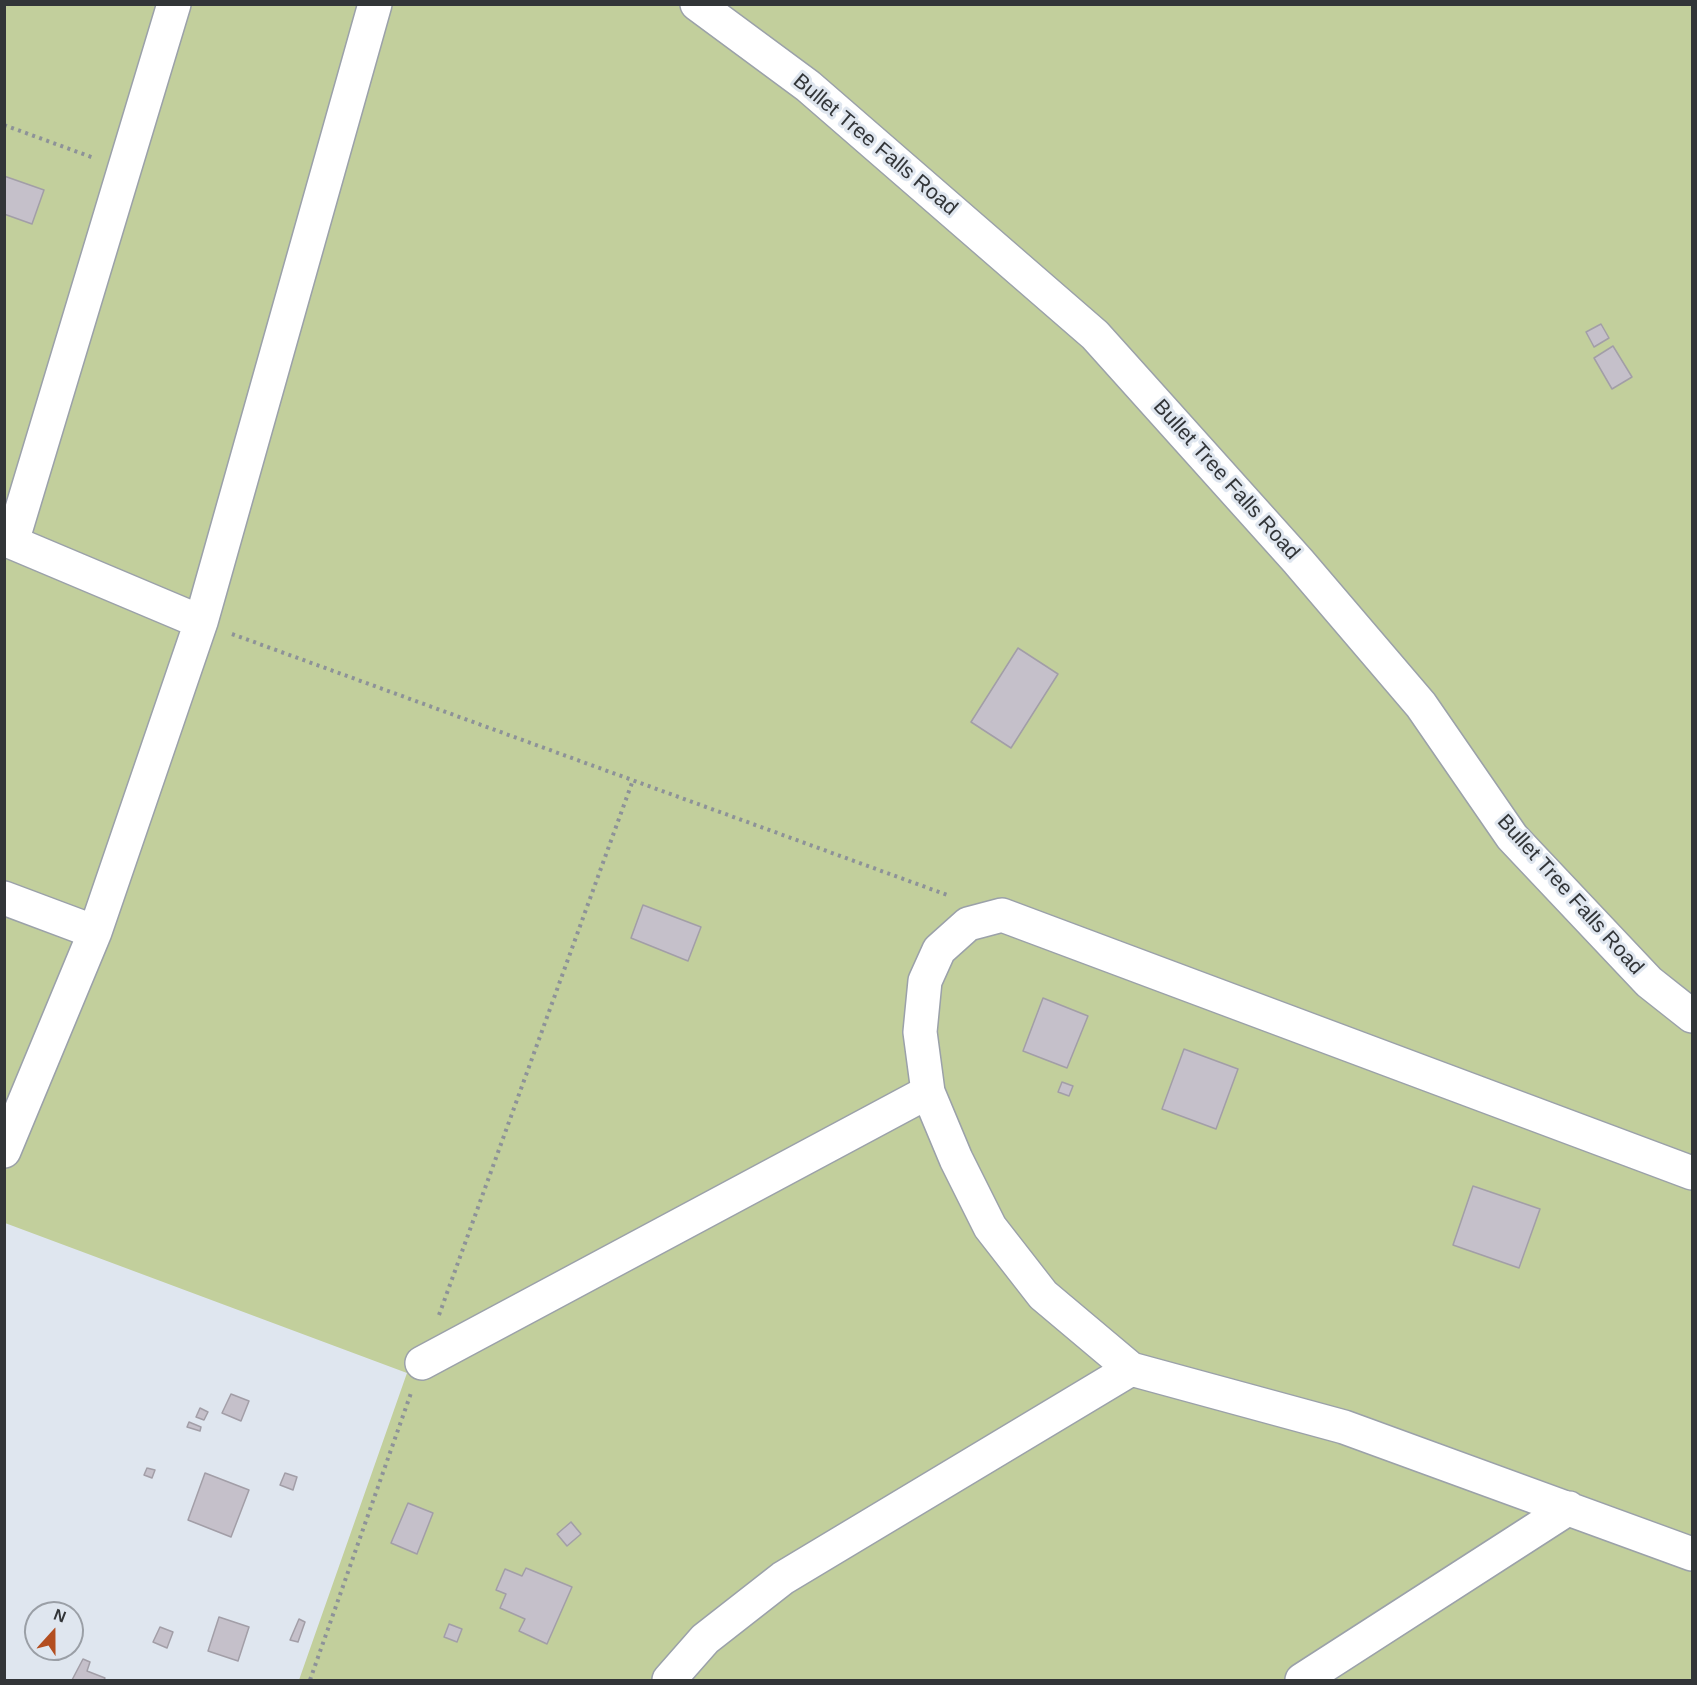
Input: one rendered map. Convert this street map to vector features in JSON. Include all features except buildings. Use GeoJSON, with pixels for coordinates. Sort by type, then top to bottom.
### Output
{"type":"FeatureCollection","features":[{"type":"Feature","properties":{"kind":"street"},"geometry":{"type":"LineString","coordinates":[[174,4],[8,541],[201,622]]}},
{"type":"Feature","properties":{"kind":"street"},"geometry":{"type":"LineString","coordinates":[[4,1151],[95,932],[201,622],[375,4]]}},
{"type":"Feature","properties":{"kind":"street","name":"Bullet Tree Falls Road"},"geometry":{"type":"LineString","coordinates":[[697,4],[808,86],[1095,335],[1298,561],[1421,705],[1512,837],[1649,982],[1692,1016]]}},
{"type":"Feature","properties":{"kind":"street"},"geometry":{"type":"LineString","coordinates":[[4,898],[95,932]]}},
{"type":"Feature","properties":{"kind":"street"},"geometry":{"type":"LineString","coordinates":[[1692,1173],[1002,915],[968,924],[939,950],[925,981],[920,1032],[928,1092],[956,1159],[990,1227],[1043,1295],[1131,1369],[1344,1427],[1692,1554]]}},
{"type":"Feature","properties":{"kind":"street"},"geometry":{"type":"LineString","coordinates":[[422,1363],[928,1092]]}},
{"type":"Feature","properties":{"kind":"street"},"geometry":{"type":"LineString","coordinates":[[669,1680],[705,1639],[783,1578],[1131,1369]]}},
{"type":"Feature","properties":{"kind":"street"},"geometry":{"type":"LineString","coordinates":[[1306,1679],[1569,1508]]}},
{"type":"Feature","properties":{"kind":"path"},"geometry":{"type":"LineString","coordinates":[[4,125],[124,169]]}},
{"type":"Feature","properties":{"kind":"path"},"geometry":{"type":"LineString","coordinates":[[201,622],[1002,915]]}},
{"type":"Feature","properties":{"kind":"path"},"geometry":{"type":"LineString","coordinates":[[310,1680],[633,780]]}},
{"type":"Feature","properties":{"kind":"green space"},"geometry":{"type":"Polygon","coordinates":[[[4,5],[1692,5],[1692,1680],[299,1680],[407,1373],[5,1223],[4,5]]]}}]}
